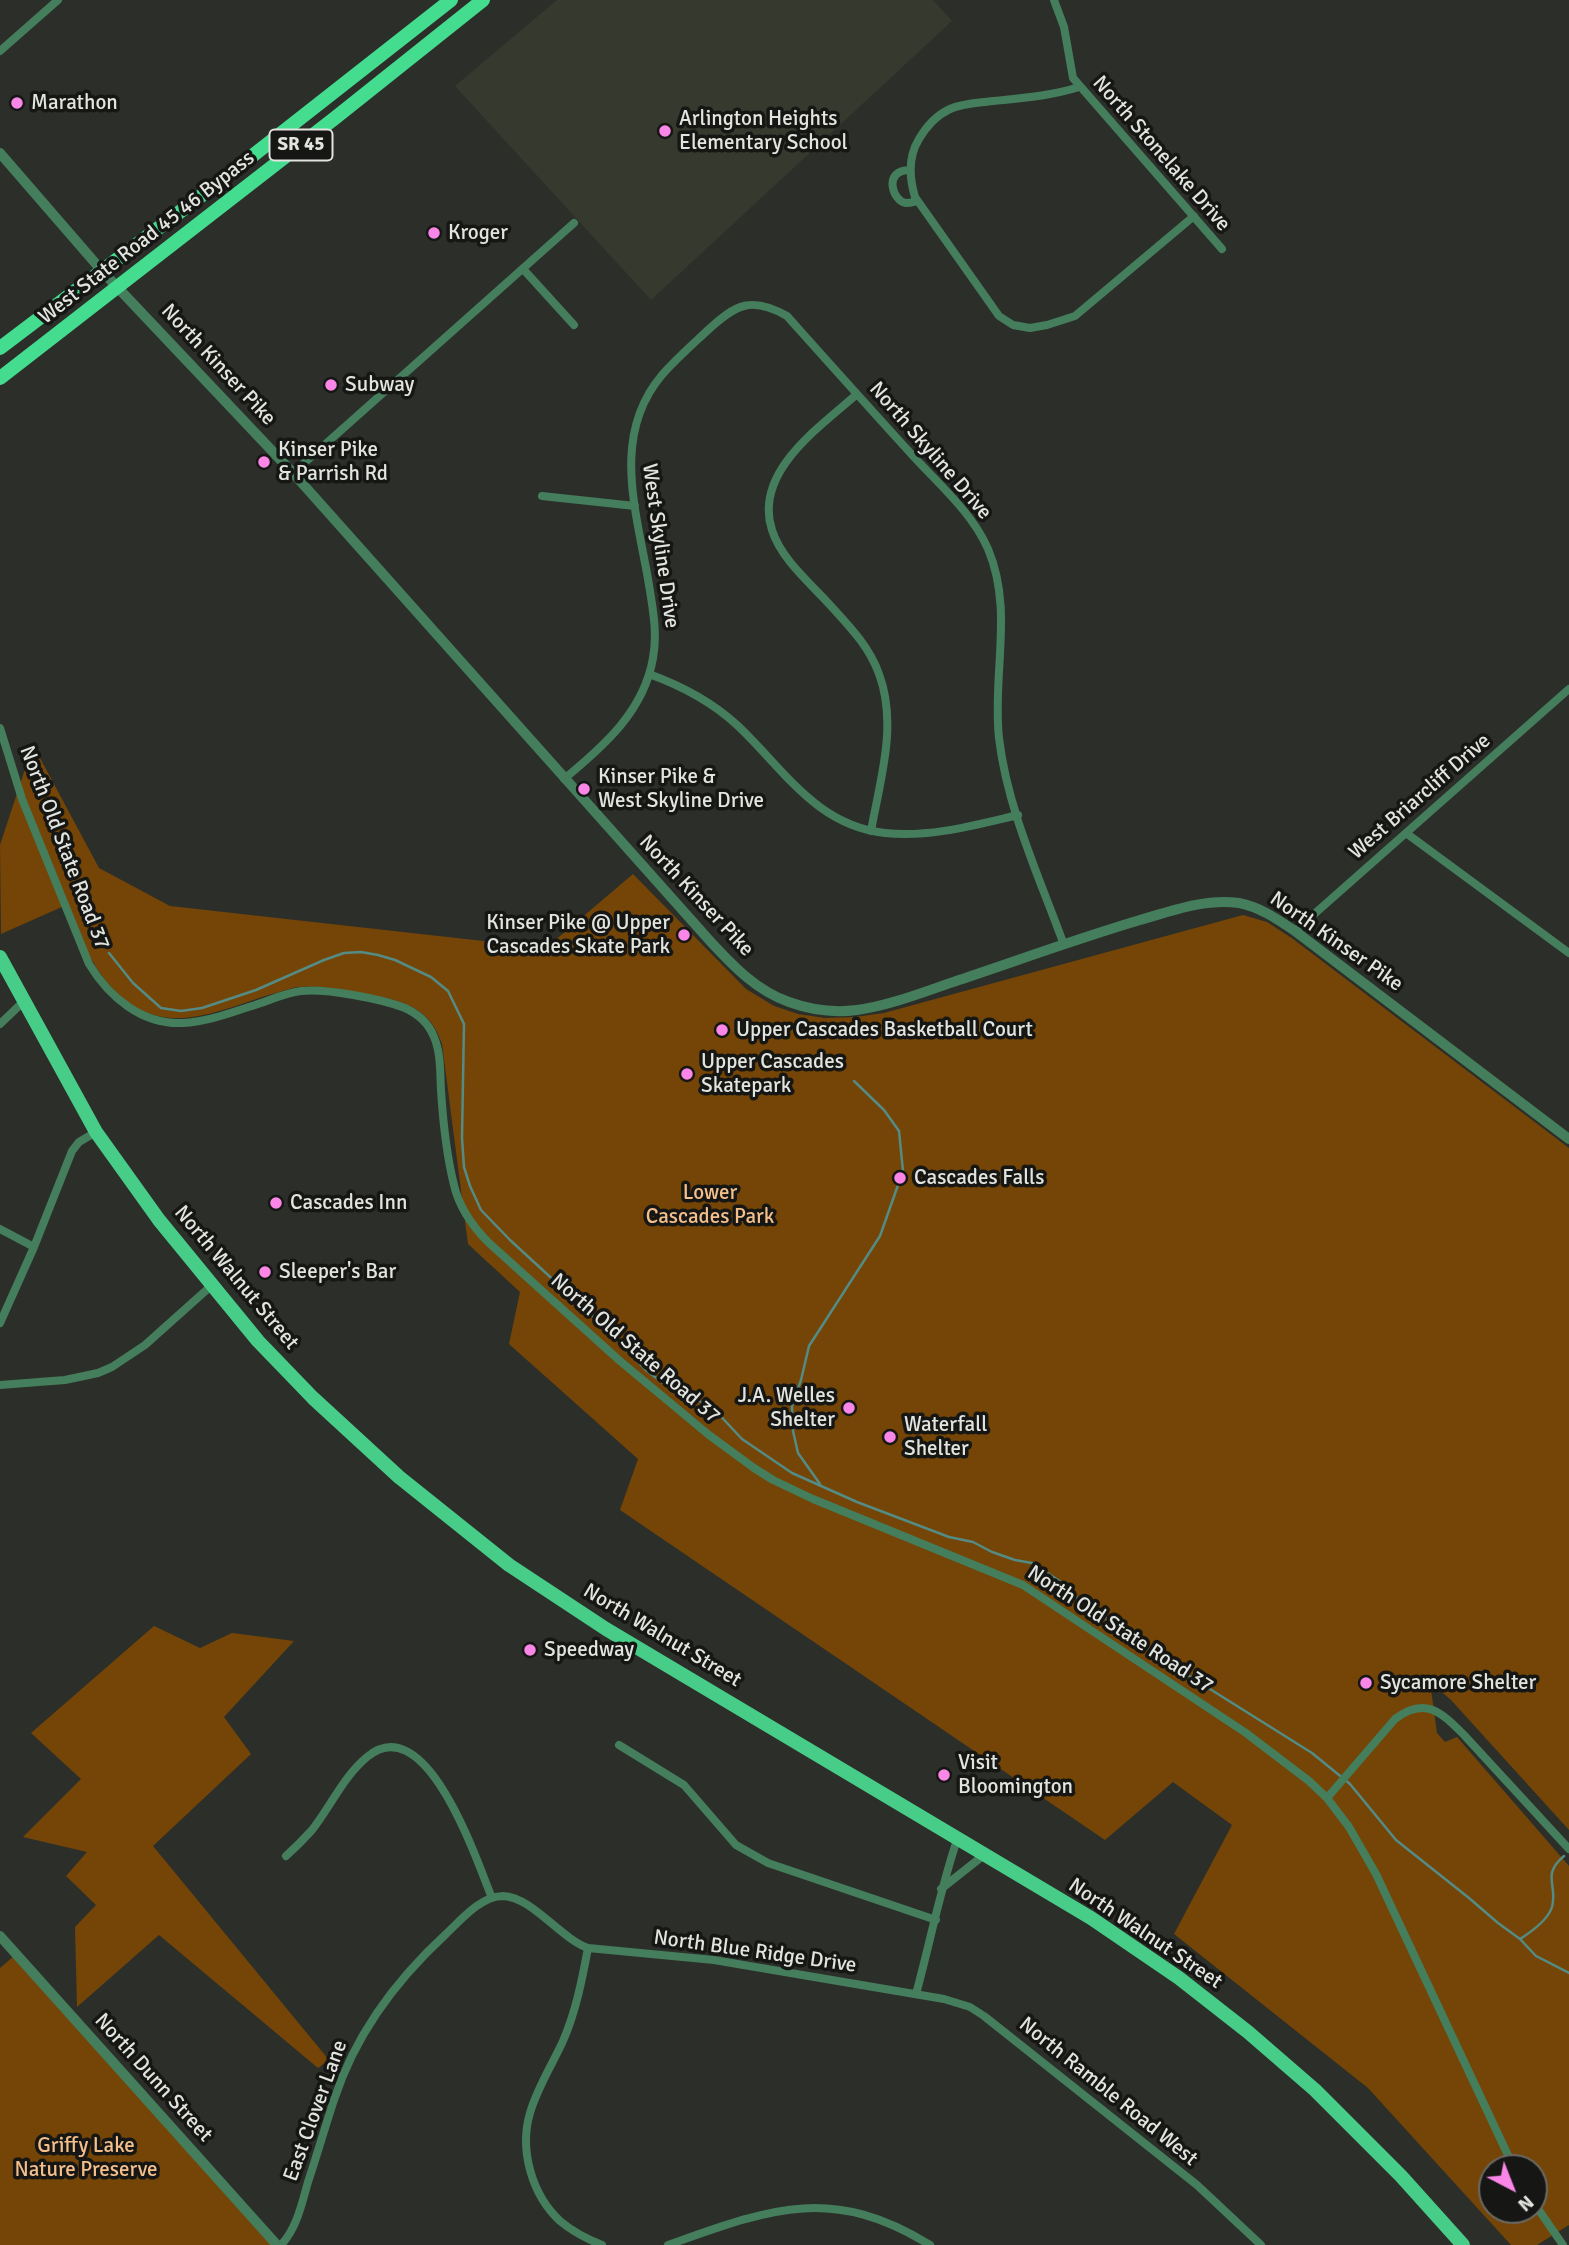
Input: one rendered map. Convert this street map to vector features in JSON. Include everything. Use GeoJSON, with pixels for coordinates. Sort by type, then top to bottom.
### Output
{"type":"FeatureCollection","features":[{"type":"Feature","properties":{"kind":"highway","name":"West State Road 45 46 Bypass"},"geometry":{"type":"LineString","coordinates":[[0,348],[103,272],[451,0]]}},
{"type":"Feature","properties":{"kind":"highway","name":"West State Road 45 46 Bypass"},"geometry":{"type":"LineString","coordinates":[[0,378],[483,0]]}},
{"type":"Feature","properties":{"kind":"main road","name":"North Walnut Street"},"geometry":{"type":"LineString","coordinates":[[0,957],[96,1132],[159,1220],[267,1351],[360,1443],[425,1499],[509,1565],[606,1629],[1091,1918],[1179,1978],[1306,2082],[1428,2204],[1463,2245]]}},
{"type":"Feature","properties":{"kind":"street"},"geometry":{"type":"LineString","coordinates":[[0,51],[58,0]]}},
{"type":"Feature","properties":{"kind":"street","name":"North Stonelake Drive"},"geometry":{"type":"LineString","coordinates":[[1054,0],[1064,27],[1073,78],[1079,87],[1222,249]]}},
{"type":"Feature","properties":{"kind":"street"},"geometry":{"type":"LineString","coordinates":[[1079,87],[1042,96],[968,104],[948,109],[923,130],[915,145],[910,170],[911,184],[917,201],[994,310],[1005,321],[1022,328],[1047,325],[1075,316],[1194,216]]}},
{"type":"Feature","properties":{"kind":"street","name":"North Kinser Pike"},"geometry":{"type":"LineString","coordinates":[[0,153],[103,272],[293,473],[564,779],[736,968],[758,986],[788,1002],[825,1010],[860,1009],[914,995],[1165,913],[1217,902],[1249,905],[1277,918],[1295,931],[1569,1139]]}},
{"type":"Feature","properties":{"kind":"street"},"geometry":{"type":"LineString","coordinates":[[910,170],[895,173],[892,180],[895,195],[904,203],[917,201]]}},
{"type":"Feature","properties":{"kind":"street"},"geometry":{"type":"LineString","coordinates":[[293,473],[574,223]]}},
{"type":"Feature","properties":{"kind":"street"},"geometry":{"type":"LineString","coordinates":[[524,270],[574,326]]}},
{"type":"Feature","properties":{"kind":"street","name":"North Skyline Drive"},"geometry":{"type":"LineString","coordinates":[[759,304],[787,316],[967,517],[986,545],[998,581],[1002,619],[998,708],[1005,771],[1018,816],[1064,945]]}},
{"type":"Feature","properties":{"kind":"street","name":"West Skyline Drive"},"geometry":{"type":"LineString","coordinates":[[564,779],[592,757],[622,724],[640,697],[654,650],[654,624],[630,467],[631,442],[640,410],[653,387],[676,359],[725,315],[739,307],[759,304]]}},
{"type":"Feature","properties":{"kind":"street"},"geometry":{"type":"LineString","coordinates":[[857,394],[788,459],[775,481],[768,506],[772,531],[781,548],[859,636],[879,673],[887,703],[887,735],[872,831]]}},
{"type":"Feature","properties":{"kind":"street"},"geometry":{"type":"LineString","coordinates":[[542,496],[635,506]]}},
{"type":"Feature","properties":{"kind":"street"},"geometry":{"type":"LineString","coordinates":[[649,674],[674,683],[712,704],[737,725],[818,807],[839,821],[887,834],[923,833],[1018,816]]}},
{"type":"Feature","properties":{"kind":"street","name":"West Briarcliff Drive"},"geometry":{"type":"LineString","coordinates":[[1295,931],[1569,689]]}},
{"type":"Feature","properties":{"kind":"street","name":"North Old State Road 37"},"geometry":{"type":"LineString","coordinates":[[0,727],[22,799],[89,964],[121,1002],[148,1018],[183,1023],[214,1018],[290,993],[313,990],[392,1004],[416,1014],[430,1029],[437,1046],[445,1139],[454,1187],[472,1224],[489,1243],[620,1361],[718,1442],[773,1480],[813,1499],[975,1564],[1039,1594],[1245,1733],[1309,1781],[1327,1798],[1349,1827],[1376,1874],[1507,2154]]}},
{"type":"Feature","properties":{"kind":"street"},"geometry":{"type":"LineString","coordinates":[[1406,833],[1569,953]]}},
{"type":"Feature","properties":{"kind":"street"},"geometry":{"type":"LineString","coordinates":[[0,1024],[23,1002]]}},
{"type":"Feature","properties":{"kind":"street"},"geometry":{"type":"LineString","coordinates":[[0,1323],[72,1151],[79,1142],[96,1132]]}},
{"type":"Feature","properties":{"kind":"street"},"geometry":{"type":"LineString","coordinates":[[0,1229],[34,1247]]}},
{"type":"Feature","properties":{"kind":"street"},"geometry":{"type":"LineString","coordinates":[[0,1385],[65,1380],[98,1373],[145,1345],[211,1286]]}},
{"type":"Feature","properties":{"kind":"street"},"geometry":{"type":"LineString","coordinates":[[1327,1798],[1395,1719],[1408,1710],[1430,1708],[1447,1718],[1464,1735],[1569,1849]]}},
{"type":"Feature","properties":{"kind":"street"},"geometry":{"type":"LineString","coordinates":[[619,1745],[684,1785],[725,1834],[750,1855],[936,1920]]}},
{"type":"Feature","properties":{"kind":"street"},"geometry":{"type":"LineString","coordinates":[[286,1856],[311,1832],[344,1783],[362,1762],[379,1750],[399,1748],[420,1761],[447,1794],[492,1898],[505,1896],[518,1901],[573,1941],[588,1948],[578,2001],[571,2021],[530,2113],[527,2150],[537,2189],[544,2203],[562,2222],[602,2245]]}},
{"type":"Feature","properties":{"kind":"street"},"geometry":{"type":"LineString","coordinates":[[916,1994],[936,1920],[941,1889],[957,1840]]}},
{"type":"Feature","properties":{"kind":"street"},"geometry":{"type":"LineString","coordinates":[[941,1889],[984,1855]]}},
{"type":"Feature","properties":{"kind":"street","name":"East Clover Lane"},"geometry":{"type":"LineString","coordinates":[[279,2245],[291,2233],[342,2077],[364,2033],[386,2000],[423,1956],[455,1925],[492,1898]]}},
{"type":"Feature","properties":{"kind":"street","name":"North Dunn Street"},"geometry":{"type":"LineString","coordinates":[[0,1936],[279,2245]]}},
{"type":"Feature","properties":{"kind":"street","name":"North Blue Ridge Drive"},"geometry":{"type":"LineString","coordinates":[[588,1948],[714,1960],[916,1994]]}},
{"type":"Feature","properties":{"kind":"street","name":"North Ramble Road West"},"geometry":{"type":"LineString","coordinates":[[916,1994],[958,2002],[985,2016],[1197,2185],[1261,2245]]}},
{"type":"Feature","properties":{"kind":"street"},"geometry":{"type":"LineString","coordinates":[[669,2245],[741,2219],[801,2208],[868,2215],[896,2225],[930,2245]]}},
{"type":"Feature","properties":{"kind":"street"},"geometry":{"type":"LineString","coordinates":[[1548,2223],[1563,2245]]}},
{"type":"Feature","properties":{"kind":"shaded area","name":"Arlington Heights Elementary School"},"geometry":{"type":"Polygon","coordinates":[[[557,0],[933,0],[952,21],[651,300],[455,86],[557,0]]]}},
{"type":"Feature","properties":{"kind":"green space","name":"Lower Cascades Park"},"geometry":{"type":"Polygon","coordinates":[[[33,745],[99,868],[170,906],[546,948],[633,874],[746,989],[774,1006],[798,1014],[825,1018],[884,1013],[1243,915],[1267,922],[1293,939],[1569,1148],[1569,1830],[1451,1700],[1430,1682],[1437,1733],[1445,1742],[1457,1737],[1569,1866],[1569,2225],[1537,2245],[1511,2245],[1492,2224],[1548,2224],[1548,2154],[1478,2154],[1478,2209],[1368,2088],[1174,1934],[1232,1825],[1173,1782],[1105,1840],[620,1510],[638,1459],[509,1344],[520,1292],[468,1244],[442,1044],[436,1029],[427,1018],[406,1004],[393,1000],[311,987],[292,988],[208,1014],[175,1018],[159,1016],[128,1003],[116,992],[95,966],[64,906],[1,934],[0,845],[33,745]]]}},
{"type":"Feature","properties":{"kind":"green space"},"geometry":{"type":"Polygon","coordinates":[[[154,1626],[200,1648],[232,1633],[294,1641],[224,1717],[251,1754],[153,1846],[329,2060],[318,2068],[159,1935],[77,2007],[75,1927],[96,1905],[66,1876],[87,1852],[23,1837],[81,1779],[31,1733],[154,1626]]]}},
{"type":"Feature","properties":{"kind":"green space","name":"Griffy Lake Nature Preserve"},"geometry":{"type":"Polygon","coordinates":[[[14,1956],[277,2245],[0,2245],[0,1968],[14,1956]]]}},
{"type":"Feature","properties":{"kind":"waterway"},"geometry":{"type":"LineString","coordinates":[[109,953],[133,983],[161,1008],[181,1011],[202,1008],[256,990],[344,953],[378,955],[431,977],[448,991],[464,1024],[464,1167],[481,1210],[647,1371],[663,1383],[713,1408],[742,1439],[792,1473],[857,1502],[949,1537],[973,1542],[992,1552],[1032,1563],[1064,1584],[1080,1601],[1170,1664],[1312,1753],[1350,1784],[1396,1840],[1520,1939],[1536,1956],[1569,1973]]}},
{"type":"Feature","properties":{"kind":"waterway"},"geometry":{"type":"LineString","coordinates":[[820,1484],[798,1453],[793,1431],[792,1406],[809,1346],[880,1236],[903,1171],[899,1131],[884,1110],[854,1081]]}},
{"type":"Feature","properties":{"kind":"waterway"},"geometry":{"type":"LineString","coordinates":[[1520,1939],[1539,1925],[1550,1912],[1553,1869],[1564,1856]]}},
{"type":"Feature","properties":{"kind":"place","name":"Marathon"},"geometry":{"type":"Point","coordinates":[17,103]}},
{"type":"Feature","properties":{"kind":"place","name":"Arlington Heights Elementary School"},"geometry":{"type":"Point","coordinates":[665,131]}},
{"type":"Feature","properties":{"kind":"place","name":"Kroger"},"geometry":{"type":"Point","coordinates":[434,233]}},
{"type":"Feature","properties":{"kind":"place","name":"Subway"},"geometry":{"type":"Point","coordinates":[331,385]}},
{"type":"Feature","properties":{"kind":"place","name":"Kinser Pike & Parrish Rd"},"geometry":{"type":"Point","coordinates":[264,462]}},
{"type":"Feature","properties":{"kind":"place","name":"Kinser Pike & West Skyline Drive"},"geometry":{"type":"Point","coordinates":[584,789]}},
{"type":"Feature","properties":{"kind":"place","name":"Kinser Pike @ Upper Cascades Skate Park"},"geometry":{"type":"Point","coordinates":[684,935]}},
{"type":"Feature","properties":{"kind":"place","name":"Upper Cascades Basketball Court"},"geometry":{"type":"Point","coordinates":[722,1030]}},
{"type":"Feature","properties":{"kind":"place","name":"Upper Cascades Skatepark"},"geometry":{"type":"Point","coordinates":[687,1074]}},
{"type":"Feature","properties":{"kind":"place","name":"Cascades Falls"},"geometry":{"type":"Point","coordinates":[900,1178]}},
{"type":"Feature","properties":{"kind":"place","name":"Cascades Inn"},"geometry":{"type":"Point","coordinates":[276,1203]}},
{"type":"Feature","properties":{"kind":"place","name":"Sleeper's Bar"},"geometry":{"type":"Point","coordinates":[265,1272]}},
{"type":"Feature","properties":{"kind":"place","name":"J.A. Welles Shelter"},"geometry":{"type":"Point","coordinates":[849,1408]}},
{"type":"Feature","properties":{"kind":"place","name":"Waterfall Shelter"},"geometry":{"type":"Point","coordinates":[890,1437]}},
{"type":"Feature","properties":{"kind":"place","name":"Speedway"},"geometry":{"type":"Point","coordinates":[530,1650]}},
{"type":"Feature","properties":{"kind":"place","name":"Sycamore Shelter"},"geometry":{"type":"Point","coordinates":[1366,1683]}},
{"type":"Feature","properties":{"kind":"place","name":"Visit Bloomington"},"geometry":{"type":"Point","coordinates":[944,1775]}}]}
